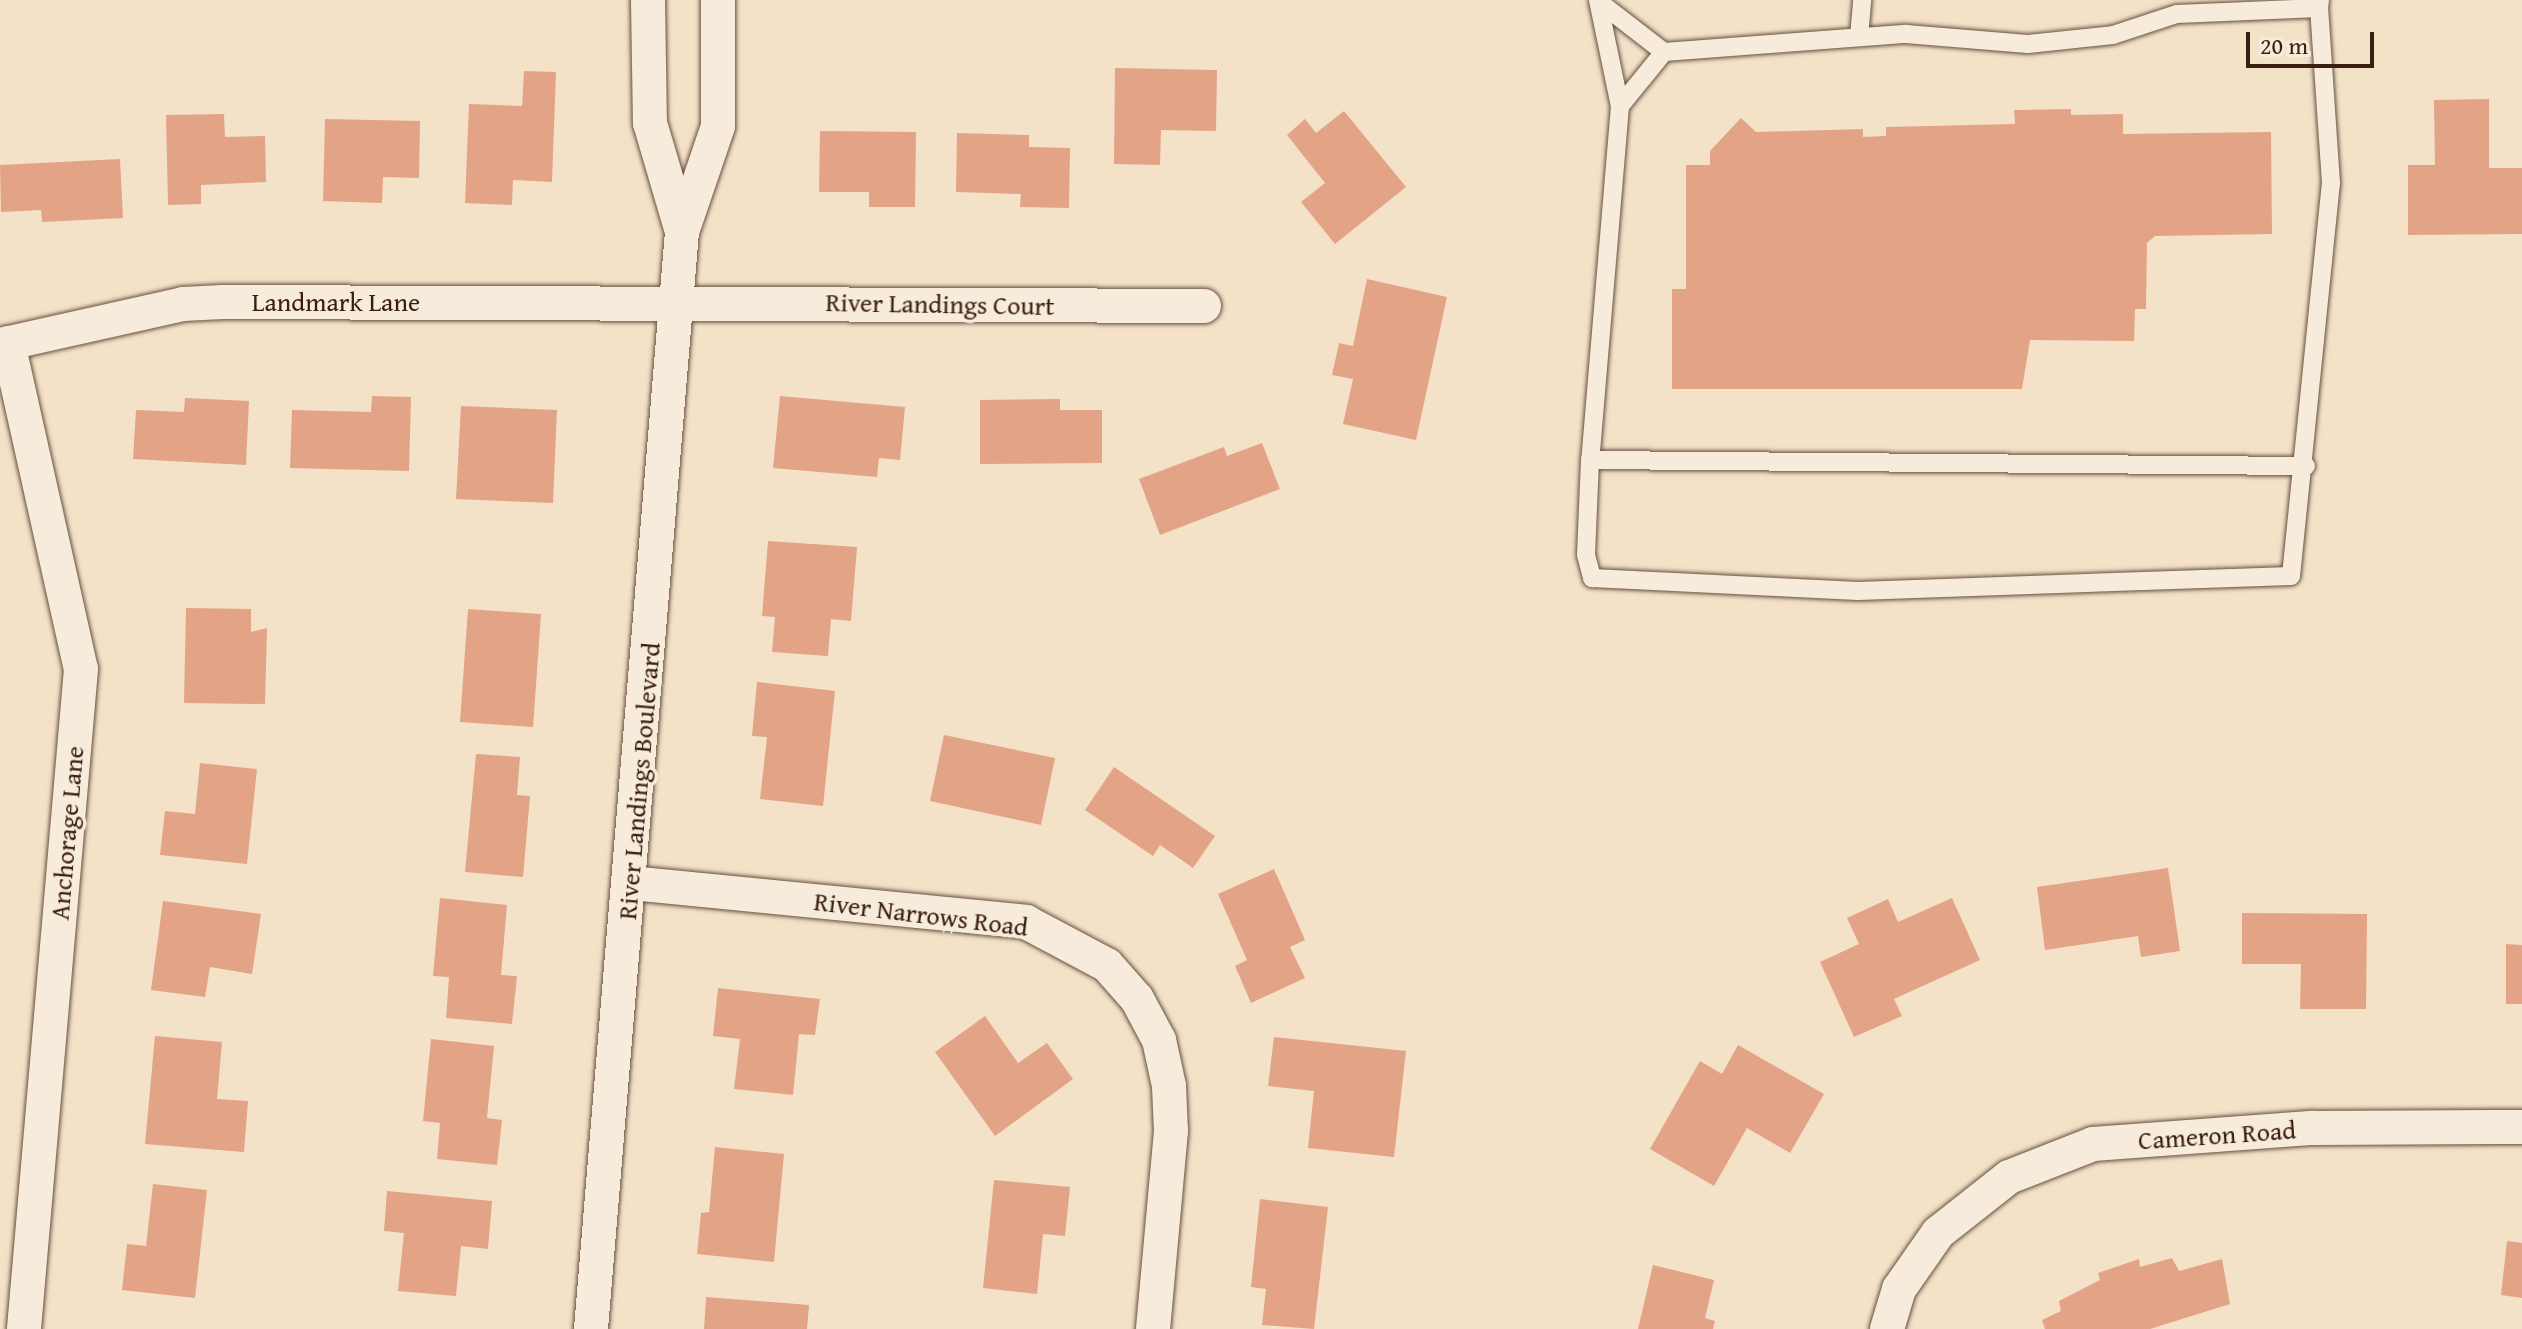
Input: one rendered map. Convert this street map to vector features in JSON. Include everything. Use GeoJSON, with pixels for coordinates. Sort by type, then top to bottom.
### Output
{"type":"FeatureCollection","features":[{"type":"Feature","properties":{"kind":"street","name":"River Landings Boulevard"},"geometry":{"type":"LineString","coordinates":[[648,0],[650,123],[682,232]]}},
{"type":"Feature","properties":{"kind":"street","name":"River Landings Boulevard"},"geometry":{"type":"LineString","coordinates":[[591,1329],[631,883],[682,232],[718,126],[718,0]]}},
{"type":"Feature","properties":{"kind":"street","name":"River Landings Court"},"geometry":{"type":"LineString","coordinates":[[677,302],[1204,306]]}},
{"type":"Feature","properties":{"kind":"street","name":"Landmark Lane"},"geometry":{"type":"LineString","coordinates":[[4,344],[210,303],[677,302]]}},
{"type":"Feature","properties":{"kind":"street","name":"Anchorage Lane"},"geometry":{"type":"LineString","coordinates":[[4,344],[81,669],[24,1329]]}},
{"type":"Feature","properties":{"kind":"street","name":"River Narrows Road"},"geometry":{"type":"LineString","coordinates":[[631,883],[1026,922],[1107,965],[1137,999],[1159,1040],[1169,1086],[1171,1131],[1153,1329]]}},
{"type":"Feature","properties":{"kind":"street","name":"Cameron Road"},"geometry":{"type":"LineString","coordinates":[[1887,1329],[1899,1289],[1938,1233],[2009,1177],[2093,1144],[2313,1128],[2522,1127]]}},
{"type":"Feature","properties":{"kind":"lane"},"geometry":{"type":"LineString","coordinates":[[1859,37],[1862,0]]}},
{"type":"Feature","properties":{"kind":"lane"},"geometry":{"type":"LineString","coordinates":[[1598,3],[1664,52],[1906,34],[2028,44],[2113,35],[2177,14],[2320,4],[2331,183],[2306,466],[2291,576],[1858,591],[1592,578],[1586,555],[1590,460],[1620,106],[1598,3]]}},
{"type":"Feature","properties":{"kind":"lane"},"geometry":{"type":"LineString","coordinates":[[1620,106],[1664,52]]}},
{"type":"Feature","properties":{"kind":"lane"},"geometry":{"type":"LineString","coordinates":[[1590,460],[2306,466]]}},
{"type":"Feature","properties":{"kind":"building"},"geometry":{"type":"Polygon","coordinates":[[[1115,68],[1217,70],[1216,131],[1161,130],[1160,165],[1114,164],[1115,68]]]}},
{"type":"Feature","properties":{"kind":"building"},"geometry":{"type":"Polygon","coordinates":[[[524,71],[556,72],[552,182],[513,180],[512,205],[465,203],[469,104],[522,106],[524,71]]]}},
{"type":"Feature","properties":{"kind":"building"},"geometry":{"type":"Polygon","coordinates":[[[2489,99],[2489,168],[2522,168],[2522,234],[2408,235],[2408,165],[2435,165],[2434,100],[2489,99]]]}},
{"type":"Feature","properties":{"kind":"building"},"geometry":{"type":"Polygon","coordinates":[[[2071,109],[2071,115],[2123,114],[2123,134],[2271,132],[2272,234],[2155,236],[2147,243],[2146,309],[2135,309],[2134,341],[2030,340],[2022,389],[1672,389],[1672,289],[1686,289],[1686,165],[1710,165],[1710,151],[1741,118],[1756,132],[1863,129],[1863,137],[1886,136],[1886,127],[2015,124],[2014,110],[2071,109]]]}},
{"type":"Feature","properties":{"kind":"building"},"geometry":{"type":"Polygon","coordinates":[[[1344,111],[1406,187],[1335,244],[1301,202],[1325,183],[1287,135],[1305,119],[1316,133],[1344,111]]]}},
{"type":"Feature","properties":{"kind":"building"},"geometry":{"type":"Polygon","coordinates":[[[224,114],[225,137],[265,136],[266,182],[201,185],[201,204],[168,205],[166,115],[224,114]]]}},
{"type":"Feature","properties":{"kind":"building"},"geometry":{"type":"Polygon","coordinates":[[[325,119],[420,121],[419,178],[383,177],[382,203],[323,201],[325,119]]]}},
{"type":"Feature","properties":{"kind":"building"},"geometry":{"type":"Polygon","coordinates":[[[820,131],[916,132],[915,207],[869,207],[869,192],[819,192],[820,131]]]}},
{"type":"Feature","properties":{"kind":"building"},"geometry":{"type":"Polygon","coordinates":[[[957,133],[1029,135],[1029,147],[1070,148],[1069,208],[1020,207],[1021,194],[956,192],[957,133]]]}},
{"type":"Feature","properties":{"kind":"building"},"geometry":{"type":"Polygon","coordinates":[[[120,159],[123,218],[42,222],[41,210],[1,212],[0,165],[120,159]]]}},
{"type":"Feature","properties":{"kind":"building"},"geometry":{"type":"Polygon","coordinates":[[[1367,279],[1447,297],[1416,440],[1343,424],[1353,379],[1332,375],[1339,343],[1353,346],[1367,279]]]}},
{"type":"Feature","properties":{"kind":"building"},"geometry":{"type":"Polygon","coordinates":[[[372,396],[411,397],[409,471],[290,468],[292,410],[371,412],[372,396]]]}},
{"type":"Feature","properties":{"kind":"building"},"geometry":{"type":"Polygon","coordinates":[[[780,396],[905,407],[900,460],[879,458],[877,477],[773,468],[780,396]]]}},
{"type":"Feature","properties":{"kind":"building"},"geometry":{"type":"Polygon","coordinates":[[[185,398],[249,401],[246,465],[133,459],[136,410],[184,412],[185,398]]]}},
{"type":"Feature","properties":{"kind":"building"},"geometry":{"type":"Polygon","coordinates":[[[1060,399],[1060,410],[1102,410],[1102,463],[980,464],[980,400],[1060,399]]]}},
{"type":"Feature","properties":{"kind":"building"},"geometry":{"type":"Polygon","coordinates":[[[461,406],[557,410],[553,503],[456,499],[461,406]]]}},
{"type":"Feature","properties":{"kind":"building"},"geometry":{"type":"Polygon","coordinates":[[[1262,443],[1280,489],[1160,535],[1139,479],[1224,447],[1227,456],[1262,443]]]}},
{"type":"Feature","properties":{"kind":"building"},"geometry":{"type":"Polygon","coordinates":[[[768,541],[857,547],[851,621],[831,619],[828,656],[772,652],[775,617],[762,616],[768,541]]]}},
{"type":"Feature","properties":{"kind":"building"},"geometry":{"type":"Polygon","coordinates":[[[186,608],[251,609],[251,632],[267,628],[265,704],[184,703],[186,608]]]}},
{"type":"Feature","properties":{"kind":"building"},"geometry":{"type":"Polygon","coordinates":[[[468,609],[541,614],[533,727],[460,722],[468,609]]]}},
{"type":"Feature","properties":{"kind":"building"},"geometry":{"type":"Polygon","coordinates":[[[757,682],[835,691],[823,806],[760,799],[767,737],[752,736],[757,682]]]}},
{"type":"Feature","properties":{"kind":"building"},"geometry":{"type":"Polygon","coordinates":[[[944,735],[1055,758],[1041,825],[930,801],[944,735]]]}},
{"type":"Feature","properties":{"kind":"building"},"geometry":{"type":"Polygon","coordinates":[[[476,754],[520,757],[517,795],[530,796],[523,877],[465,872],[476,754]]]}},
{"type":"Feature","properties":{"kind":"building"},"geometry":{"type":"Polygon","coordinates":[[[200,763],[257,769],[247,864],[160,855],[165,811],[195,814],[200,763]]]}},
{"type":"Feature","properties":{"kind":"building"},"geometry":{"type":"Polygon","coordinates":[[[1114,767],[1215,836],[1193,868],[1160,845],[1153,856],[1085,810],[1114,767]]]}},
{"type":"Feature","properties":{"kind":"building"},"geometry":{"type":"Polygon","coordinates":[[[2168,868],[2180,951],[2141,957],[2138,936],[2045,950],[2037,887],[2168,868]]]}},
{"type":"Feature","properties":{"kind":"building"},"geometry":{"type":"Polygon","coordinates":[[[1274,869],[1305,940],[1290,947],[1305,978],[1251,1003],[1235,966],[1247,960],[1218,894],[1274,869]]]}},
{"type":"Feature","properties":{"kind":"building"},"geometry":{"type":"Polygon","coordinates":[[[440,898],[507,905],[501,975],[517,976],[512,1024],[446,1018],[449,977],[433,976],[440,898]]]}},
{"type":"Feature","properties":{"kind":"building"},"geometry":{"type":"Polygon","coordinates":[[[1952,898],[1980,960],[1894,999],[1902,1016],[1854,1037],[1820,962],[1859,944],[1847,918],[1888,899],[1898,922],[1952,898]]]}},
{"type":"Feature","properties":{"kind":"building"},"geometry":{"type":"Polygon","coordinates":[[[163,901],[261,914],[252,974],[210,967],[205,997],[151,990],[163,901]]]}},
{"type":"Feature","properties":{"kind":"building"},"geometry":{"type":"Polygon","coordinates":[[[2242,913],[2367,914],[2366,1009],[2300,1009],[2301,964],[2242,964],[2242,913]]]}},
{"type":"Feature","properties":{"kind":"building"},"geometry":{"type":"Polygon","coordinates":[[[2506,944],[2522,945],[2522,1004],[2506,1004],[2506,944]]]}},
{"type":"Feature","properties":{"kind":"building"},"geometry":{"type":"Polygon","coordinates":[[[718,988],[820,999],[815,1035],[799,1034],[793,1095],[734,1089],[740,1039],[713,1036],[718,988]]]}},
{"type":"Feature","properties":{"kind":"building"},"geometry":{"type":"Polygon","coordinates":[[[985,1016],[1018,1063],[1047,1043],[1073,1079],[995,1136],[935,1052],[985,1016]]]}},
{"type":"Feature","properties":{"kind":"building"},"geometry":{"type":"Polygon","coordinates":[[[155,1036],[222,1042],[217,1099],[248,1101],[244,1152],[145,1144],[155,1036]]]}},
{"type":"Feature","properties":{"kind":"building"},"geometry":{"type":"Polygon","coordinates":[[[1274,1037],[1406,1051],[1394,1157],[1308,1148],[1314,1091],[1268,1086],[1274,1037]]]}},
{"type":"Feature","properties":{"kind":"building"},"geometry":{"type":"Polygon","coordinates":[[[431,1039],[494,1046],[487,1118],[502,1120],[497,1165],[437,1159],[440,1123],[423,1121],[431,1039]]]}},
{"type":"Feature","properties":{"kind":"building"},"geometry":{"type":"Polygon","coordinates":[[[1738,1045],[1824,1094],[1790,1153],[1747,1128],[1714,1186],[1650,1149],[1700,1061],[1722,1074],[1738,1045]]]}},
{"type":"Feature","properties":{"kind":"building"},"geometry":{"type":"Polygon","coordinates":[[[715,1147],[784,1154],[774,1262],[697,1254],[701,1213],[709,1212],[715,1147]]]}},
{"type":"Feature","properties":{"kind":"building"},"geometry":{"type":"Polygon","coordinates":[[[994,1180],[1070,1187],[1065,1236],[1043,1234],[1037,1294],[983,1288],[994,1180]]]}},
{"type":"Feature","properties":{"kind":"building"},"geometry":{"type":"Polygon","coordinates":[[[153,1184],[207,1190],[195,1298],[122,1290],[127,1244],[146,1246],[153,1184]]]}},
{"type":"Feature","properties":{"kind":"building"},"geometry":{"type":"Polygon","coordinates":[[[387,1191],[492,1201],[488,1249],[461,1246],[456,1296],[398,1291],[404,1233],[384,1231],[387,1191]]]}},
{"type":"Feature","properties":{"kind":"building"},"geometry":{"type":"Polygon","coordinates":[[[1260,1199],[1328,1207],[1314,1329],[1262,1325],[1266,1289],[1251,1287],[1260,1199]]]}},
{"type":"Feature","properties":{"kind":"building"},"geometry":{"type":"Polygon","coordinates":[[[2507,1241],[2522,1243],[2522,1298],[2501,1295],[2507,1241]]]}},
{"type":"Feature","properties":{"kind":"building"},"geometry":{"type":"Polygon","coordinates":[[[2172,1258],[2179,1271],[2222,1259],[2230,1304],[2150,1329],[2045,1329],[2042,1320],[2061,1311],[2059,1301],[2100,1280],[2098,1273],[2139,1259],[2140,1267],[2172,1258]]]}},
{"type":"Feature","properties":{"kind":"building"},"geometry":{"type":"Polygon","coordinates":[[[1653,1265],[1714,1280],[1705,1318],[1715,1321],[1713,1329],[1638,1329],[1653,1265]]]}},
{"type":"Feature","properties":{"kind":"building"},"geometry":{"type":"Polygon","coordinates":[[[706,1297],[809,1305],[807,1329],[704,1329],[706,1297]]]}}]}
